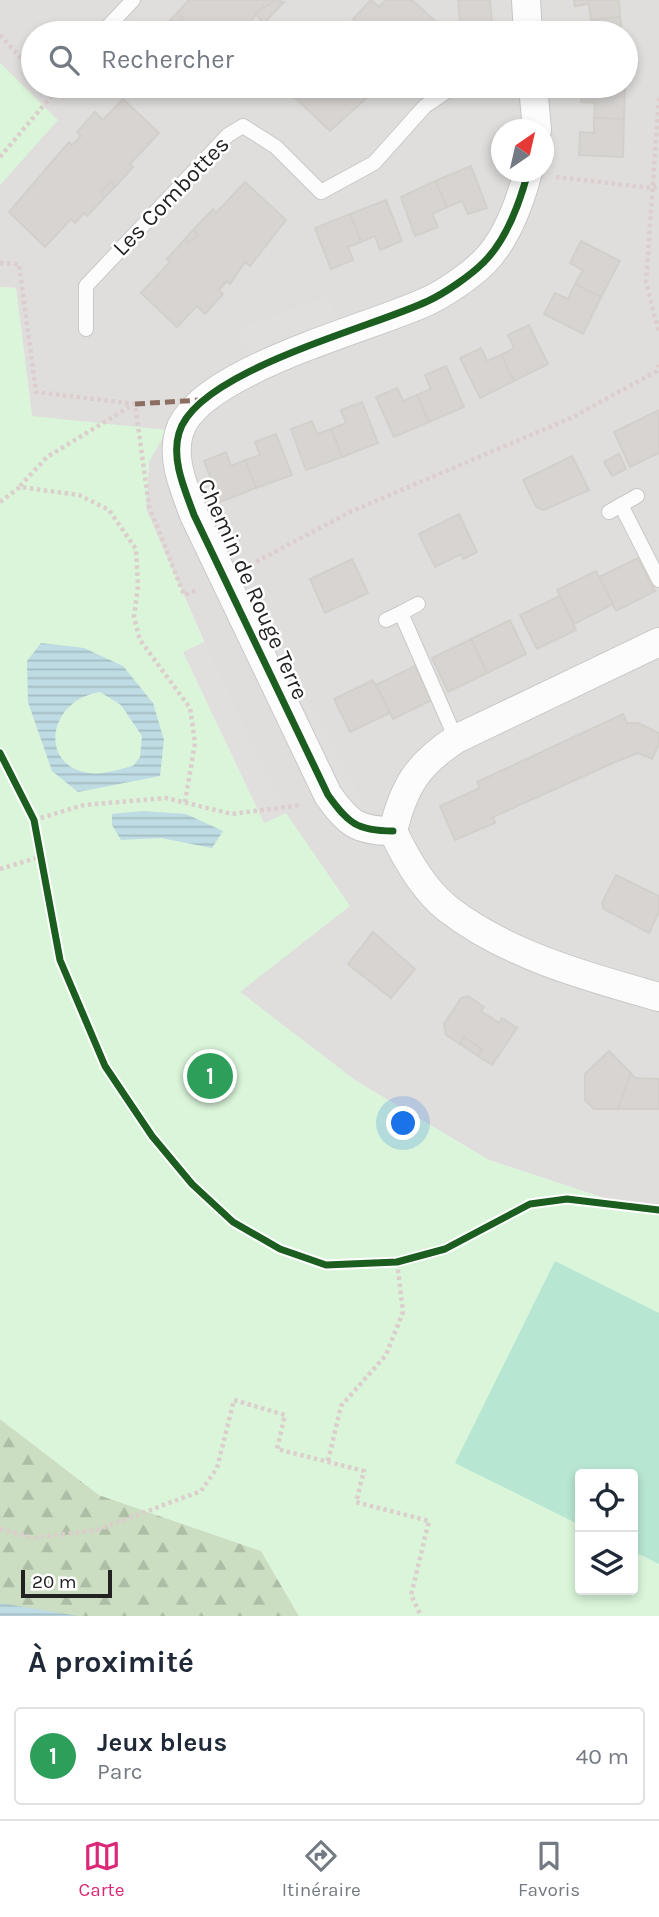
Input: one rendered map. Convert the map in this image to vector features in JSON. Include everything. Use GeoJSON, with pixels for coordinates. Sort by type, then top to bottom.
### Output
{"type":"FeatureCollection","features":[{"type":"Feature","properties":{"kind":"street"},"geometry":{"type":"LineString","coordinates":[[526,0],[527,21]]}},
{"type":"Feature","properties":{"kind":"street"},"geometry":{"type":"LineString","coordinates":[[534,98],[536,119]]}},
{"type":"Feature","properties":{"kind":"street","name":"Chemin de Rouge Terre"},"geometry":{"type":"LineString","coordinates":[[393,831],[366,831],[344,818],[327,794],[194,515],[178,469],[179,432],[201,400],[236,377],[430,301],[484,262],[507,229],[523,182]]}},
{"type":"Feature","properties":{"kind":"street"},"geometry":{"type":"LineString","coordinates":[[659,642],[456,739],[424,764],[401,796],[393,831],[409,863],[447,908],[494,938],[571,970],[659,997]]}},
{"type":"Feature","properties":{"kind":"lane"},"geometry":{"type":"LineString","coordinates":[[113,21],[133,0]]}},
{"type":"Feature","properties":{"kind":"lane","name":"Les Combottes"},"geometry":{"type":"LineString","coordinates":[[86,329],[86,286],[228,135],[243,126],[275,147],[321,192],[374,163],[425,106],[437,98]]}},
{"type":"Feature","properties":{"kind":"lane"},"geometry":{"type":"LineString","coordinates":[[637,496],[615,508],[659,580]]}},
{"type":"Feature","properties":{"kind":"lane"},"geometry":{"type":"LineString","coordinates":[[386,620],[418,604]]}},
{"type":"Feature","properties":{"kind":"lane"},"geometry":{"type":"LineString","coordinates":[[401,614],[456,739]]}},
{"type":"Feature","properties":{"kind":"path"},"geometry":{"type":"LineString","coordinates":[[0,35],[21,58]]}},
{"type":"Feature","properties":{"kind":"path"},"geometry":{"type":"LineString","coordinates":[[0,157],[50,98]]}},
{"type":"Feature","properties":{"kind":"path"},"geometry":{"type":"LineString","coordinates":[[659,99],[646,282],[659,333]]}},
{"type":"Feature","properties":{"kind":"path"},"geometry":{"type":"LineString","coordinates":[[554,175],[652,188],[659,186]]}},
{"type":"Feature","properties":{"kind":"path"},"geometry":{"type":"LineString","coordinates":[[0,263],[19,264],[36,393],[135,404]]}},
{"type":"Feature","properties":{"kind":"path"},"geometry":{"type":"LineString","coordinates":[[135,404],[149,506],[184,595],[224,579],[352,511],[573,417],[657,371],[659,365]]}},
{"type":"Feature","properties":{"kind":"path"},"geometry":{"type":"LineString","coordinates":[[0,502],[20,487],[47,457],[135,404]]}},
{"type":"Feature","properties":{"kind":"path"},"geometry":{"type":"LineString","coordinates":[[20,487],[79,495],[109,510],[136,549],[138,586],[134,617],[140,640],[190,708],[195,743],[185,802]]}},
{"type":"Feature","properties":{"kind":"path"},"geometry":{"type":"LineString","coordinates":[[0,753],[34,820],[60,960],[106,1066],[152,1136],[192,1184],[233,1222],[280,1249],[326,1265],[397,1262],[445,1249],[530,1204],[567,1199],[659,1210]]}},
{"type":"Feature","properties":{"kind":"path"},"geometry":{"type":"LineString","coordinates":[[34,820],[84,806],[166,797],[232,814],[307,804],[327,794]]}},
{"type":"Feature","properties":{"kind":"path"},"geometry":{"type":"LineString","coordinates":[[0,869],[40,857]]}},
{"type":"Feature","properties":{"kind":"path"},"geometry":{"type":"LineString","coordinates":[[328,1461],[341,1406],[386,1355],[403,1312],[397,1262]]}},
{"type":"Feature","properties":{"kind":"path"},"geometry":{"type":"LineString","coordinates":[[0,1529],[33,1538],[97,1530],[201,1491],[217,1468],[234,1401],[285,1415],[277,1449],[364,1471],[356,1502],[429,1521],[411,1595],[421,1616]]}},
{"type":"Feature","properties":{"kind":"shaded area"},"geometry":{"type":"Polygon","coordinates":[[[0,0],[659,0],[659,1216],[489,1160],[356,1081],[240,992],[264,823],[204,641],[146,509],[149,462],[32,416],[16,288],[0,287],[0,185],[57,120],[35,98],[638,98],[638,21],[21,21],[21,84],[0,63],[0,0]]]}},
{"type":"Feature","properties":{"kind":"shaded area"},"geometry":{"type":"Polygon","coordinates":[[[328,296],[339,328],[249,357],[238,329],[328,296]]]}},
{"type":"Feature","properties":{"kind":"shaded area"},"geometry":{"type":"Polygon","coordinates":[[[254,583],[306,693],[364,805],[346,810],[236,592],[254,583]]]}},
{"type":"Feature","properties":{"kind":"shaded area"},"geometry":{"type":"Polygon","coordinates":[[[204,642],[286,813],[264,823],[183,652],[204,642]]]}},
{"type":"Feature","properties":{"kind":"green space"},"geometry":{"type":"Polygon","coordinates":[[[0,63],[21,84],[21,98],[36,98],[58,120],[0,185],[0,63]]]}},
{"type":"Feature","properties":{"kind":"green space"},"geometry":{"type":"Polygon","coordinates":[[[0,287],[16,288],[32,416],[167,430],[149,462],[146,509],[204,642],[183,652],[264,823],[286,813],[350,906],[240,992],[356,1081],[489,1160],[659,1216],[659,1616],[299,1616],[261,1551],[99,1495],[0,1419],[0,287]]]}},
{"type":"Feature","properties":{"kind":"green space"},"geometry":{"type":"Polygon","coordinates":[[[555,1261],[659,1313],[659,1564],[638,1554],[638,1469],[575,1469],[575,1523],[455,1463],[555,1261]]]}},
{"type":"Feature","properties":{"kind":"green space"},"geometry":{"type":"Polygon","coordinates":[[[0,1419],[99,1495],[261,1551],[299,1616],[0,1616],[0,1419]]]}},
{"type":"Feature","properties":{"kind":"water"},"geometry":{"type":"Polygon","coordinates":[[[41,643],[84,648],[123,666],[153,703],[164,740],[160,776],[78,792],[52,771],[28,702],[27,661],[41,643]],[[100,692],[82,698],[69,707],[60,720],[56,733],[56,747],[62,759],[73,768],[90,773],[133,766],[140,757],[142,736],[121,705],[100,692]]]}},
{"type":"Feature","properties":{"kind":"water"},"geometry":{"type":"Polygon","coordinates":[[[143,811],[186,814],[223,831],[212,848],[161,838],[121,840],[112,825],[112,814],[143,811]]]}},
{"type":"Feature","properties":{"kind":"water"},"geometry":{"type":"Polygon","coordinates":[[[0,1603],[79,1616],[0,1616],[0,1603]]]}},
{"type":"Feature","properties":{"kind":"building"},"geometry":{"type":"Polygon","coordinates":[[[189,0],[275,0],[266,10],[263,6],[251,21],[179,21],[182,18],[177,13],[189,0]]]}},
{"type":"Feature","properties":{"kind":"building"},"geometry":{"type":"Polygon","coordinates":[[[275,0],[284,2],[266,21],[262,21],[255,14],[275,0]]]}},
{"type":"Feature","properties":{"kind":"building"},"geometry":{"type":"Polygon","coordinates":[[[371,0],[379,7],[386,0],[412,0],[435,21],[356,21],[353,19],[371,0]]]}},
{"type":"Feature","properties":{"kind":"building"},"geometry":{"type":"Polygon","coordinates":[[[458,0],[490,0],[492,21],[460,21],[458,0]]]}},
{"type":"Feature","properties":{"kind":"building"},"geometry":{"type":"Polygon","coordinates":[[[574,0],[619,0],[620,17],[591,20],[589,4],[575,6],[574,0]]]}},
{"type":"Feature","properties":{"kind":"building"},"geometry":{"type":"Polygon","coordinates":[[[177,13],[182,18],[179,21],[169,21],[177,13]]]}},
{"type":"Feature","properties":{"kind":"building"},"geometry":{"type":"Polygon","coordinates":[[[620,17],[620,21],[591,21],[620,17]]]}},
{"type":"Feature","properties":{"kind":"building"},"geometry":{"type":"Polygon","coordinates":[[[295,98],[367,98],[330,131],[295,98]]]}},
{"type":"Feature","properties":{"kind":"building"},"geometry":{"type":"Polygon","coordinates":[[[581,98],[625,98],[624,119],[594,118],[595,103],[581,102],[581,98]]]}},
{"type":"Feature","properties":{"kind":"building"},"geometry":{"type":"Polygon","coordinates":[[[123,99],[159,133],[130,164],[133,167],[115,187],[111,182],[101,192],[105,197],[87,216],[84,213],[75,223],[71,219],[45,247],[9,212],[69,142],[72,145],[81,136],[77,132],[95,112],[103,120],[123,99]]]}},
{"type":"Feature","properties":{"kind":"building"},"geometry":{"type":"Polygon","coordinates":[[[594,118],[624,119],[623,157],[579,155],[580,132],[594,133],[594,118]]]}},
{"type":"Feature","properties":{"kind":"building"},"geometry":{"type":"Polygon","coordinates":[[[471,166],[487,208],[468,214],[462,201],[447,207],[435,181],[471,166]]]}},
{"type":"Feature","properties":{"kind":"building"},"geometry":{"type":"Polygon","coordinates":[[[435,181],[447,207],[432,214],[438,227],[415,236],[401,197],[435,181]]]}},
{"type":"Feature","properties":{"kind":"building"},"geometry":{"type":"Polygon","coordinates":[[[111,182],[115,187],[105,197],[101,192],[111,182]]]}},
{"type":"Feature","properties":{"kind":"building"},"geometry":{"type":"Polygon","coordinates":[[[245,182],[286,220],[250,266],[245,262],[230,284],[227,281],[219,290],[223,294],[205,314],[197,306],[177,327],[141,293],[170,262],[167,259],[185,239],[189,243],[198,235],[193,230],[213,209],[216,213],[245,182]]]}},
{"type":"Feature","properties":{"kind":"building"},"geometry":{"type":"Polygon","coordinates":[[[386,200],[402,241],[380,250],[375,236],[361,242],[350,214],[386,200]]]}},
{"type":"Feature","properties":{"kind":"building"},"geometry":{"type":"Polygon","coordinates":[[[350,214],[361,242],[348,247],[353,260],[331,269],[315,228],[350,214]]]}},
{"type":"Feature","properties":{"kind":"building"},"geometry":{"type":"Polygon","coordinates":[[[193,230],[198,235],[189,243],[185,239],[193,230]]]}},
{"type":"Feature","properties":{"kind":"building"},"geometry":{"type":"Polygon","coordinates":[[[581,241],[620,261],[601,297],[575,284],[583,270],[570,263],[581,241]]]}},
{"type":"Feature","properties":{"kind":"building"},"geometry":{"type":"Polygon","coordinates":[[[575,284],[601,297],[583,334],[544,314],[555,293],[568,299],[575,284]]]}},
{"type":"Feature","properties":{"kind":"building"},"geometry":{"type":"Polygon","coordinates":[[[529,325],[548,364],[514,381],[501,355],[514,348],[508,335],[529,325]]]}},
{"type":"Feature","properties":{"kind":"building"},"geometry":{"type":"Polygon","coordinates":[[[481,348],[487,361],[501,355],[514,381],[480,398],[460,358],[481,348]]]}},
{"type":"Feature","properties":{"kind":"building"},"geometry":{"type":"Polygon","coordinates":[[[446,366],[464,407],[429,422],[417,395],[431,389],[425,375],[446,366]]]}},
{"type":"Feature","properties":{"kind":"building"},"geometry":{"type":"Polygon","coordinates":[[[397,388],[403,401],[417,395],[429,422],[394,437],[376,397],[397,388]]]}},
{"type":"Feature","properties":{"kind":"building"},"geometry":{"type":"Polygon","coordinates":[[[362,402],[378,443],[342,457],[331,429],[346,423],[341,410],[362,402]]]}},
{"type":"Feature","properties":{"kind":"building"},"geometry":{"type":"Polygon","coordinates":[[[659,410],[659,453],[630,467],[614,432],[659,410]]]}},
{"type":"Feature","properties":{"kind":"building"},"geometry":{"type":"Polygon","coordinates":[[[312,421],[317,434],[331,429],[342,457],[306,470],[291,429],[312,421]]]}},
{"type":"Feature","properties":{"kind":"building"},"geometry":{"type":"Polygon","coordinates":[[[276,434],[292,475],[256,488],[245,460],[260,455],[255,442],[276,434]]]}},
{"type":"Feature","properties":{"kind":"building"},"geometry":{"type":"Polygon","coordinates":[[[226,452],[231,466],[245,460],[256,488],[220,502],[204,461],[226,452]]]}},
{"type":"Feature","properties":{"kind":"building"},"geometry":{"type":"Polygon","coordinates":[[[619,454],[626,469],[612,476],[604,462],[619,454]]]}},
{"type":"Feature","properties":{"kind":"building"},"geometry":{"type":"Polygon","coordinates":[[[572,456],[589,490],[544,510],[536,507],[523,480],[572,456]]]}},
{"type":"Feature","properties":{"kind":"building"},"geometry":{"type":"Polygon","coordinates":[[[459,514],[477,552],[463,559],[461,554],[435,567],[419,534],[459,514]]]}},
{"type":"Feature","properties":{"kind":"building"},"geometry":{"type":"Polygon","coordinates":[[[638,558],[655,591],[616,611],[599,577],[638,558]]]}},
{"type":"Feature","properties":{"kind":"building"},"geometry":{"type":"Polygon","coordinates":[[[352,559],[368,593],[325,613],[310,579],[352,559]]]}},
{"type":"Feature","properties":{"kind":"building"},"geometry":{"type":"Polygon","coordinates":[[[596,571],[613,604],[574,624],[557,590],[596,571]]]}},
{"type":"Feature","properties":{"kind":"building"},"geometry":{"type":"Polygon","coordinates":[[[560,596],[576,630],[537,649],[520,615],[560,596]]]}},
{"type":"Feature","properties":{"kind":"building"},"geometry":{"type":"Polygon","coordinates":[[[510,620],[526,654],[487,673],[471,639],[510,620]]]}},
{"type":"Feature","properties":{"kind":"building"},"geometry":{"type":"Polygon","coordinates":[[[471,639],[487,673],[448,692],[432,658],[471,639]]]}},
{"type":"Feature","properties":{"kind":"building"},"geometry":{"type":"Polygon","coordinates":[[[415,666],[432,700],[393,719],[376,685],[415,666]]]}},
{"type":"Feature","properties":{"kind":"building"},"geometry":{"type":"Polygon","coordinates":[[[373,680],[390,713],[350,732],[334,699],[373,680]]]}},
{"type":"Feature","properties":{"kind":"building"},"geometry":{"type":"Polygon","coordinates":[[[623,714],[627,723],[638,723],[659,733],[659,744],[652,759],[638,753],[613,763],[493,817],[495,823],[455,840],[440,806],[480,788],[477,782],[623,714]]]}},
{"type":"Feature","properties":{"kind":"building"},"geometry":{"type":"Polygon","coordinates":[[[616,875],[659,896],[659,912],[649,933],[604,909],[602,903],[616,875]]]}},
{"type":"Feature","properties":{"kind":"building"},"geometry":{"type":"Polygon","coordinates":[[[373,932],[415,969],[391,998],[348,964],[373,932]]]}},
{"type":"Feature","properties":{"kind":"building"},"geometry":{"type":"Polygon","coordinates":[[[468,996],[484,1007],[481,1011],[499,1023],[502,1018],[517,1028],[492,1065],[478,1056],[482,1049],[464,1037],[460,1044],[446,1035],[444,1024],[461,998],[468,996]]]}},
{"type":"Feature","properties":{"kind":"building"},"geometry":{"type":"Polygon","coordinates":[[[464,1037],[482,1049],[478,1056],[460,1044],[464,1037]]]}},
{"type":"Feature","properties":{"kind":"building"},"geometry":{"type":"Polygon","coordinates":[[[609,1051],[631,1073],[618,1109],[594,1109],[585,1100],[585,1074],[609,1051]]]}},
{"type":"Feature","properties":{"kind":"building"},"geometry":{"type":"Polygon","coordinates":[[[631,1073],[635,1078],[659,1079],[659,1109],[618,1109],[631,1073]]]}},
{"type":"Feature","properties":{"kind":"marked path"},"geometry":{"type":"LineString","coordinates":[[135,404],[201,400]]}},
{"type":"Feature","properties":{"kind":"cycle path"},"geometry":{"type":"LineString","coordinates":[[393,831],[354,824],[328,795],[194,515],[178,464],[179,433],[192,411],[217,390],[250,371],[428,301],[465,278],[492,253],[506,231],[525,182]]}},
{"type":"Feature","properties":{"kind":"cycle path"},"geometry":{"type":"LineString","coordinates":[[0,753],[34,820],[60,960],[105,1066],[152,1136],[192,1184],[233,1222],[280,1249],[326,1265],[397,1262],[445,1249],[530,1204],[567,1199],[659,1210]]}},
{"type":"Feature","properties":{"kind":"place","name":"Jeux bleus"},"geometry":{"type":"Point","coordinates":[210,1076]}}]}
